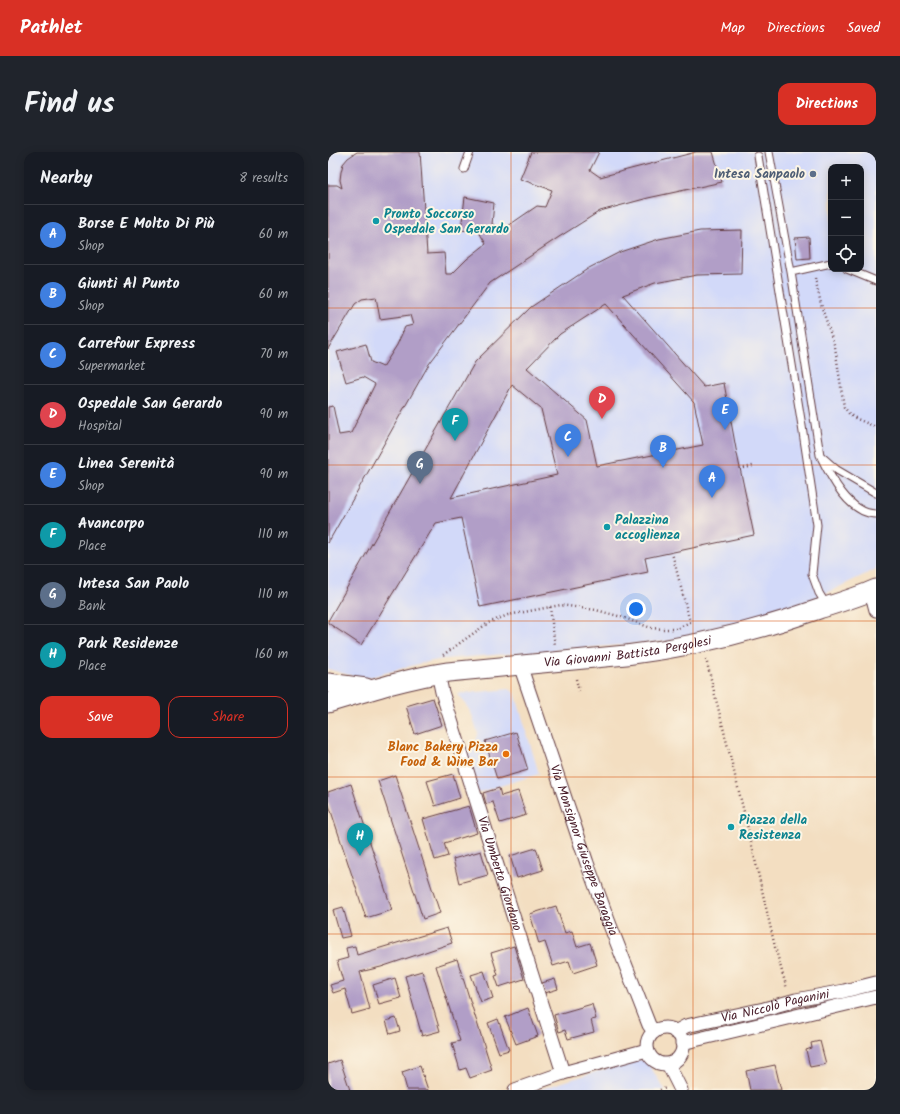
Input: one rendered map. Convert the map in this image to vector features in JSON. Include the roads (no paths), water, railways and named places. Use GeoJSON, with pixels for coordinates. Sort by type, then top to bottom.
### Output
{"type":"FeatureCollection","features":[{"type":"Feature","properties":{"kind":"street","name":"Via Giovanni Battista Pergolesi"},"geometry":{"type":"LineString","coordinates":[[328,704],[438,666],[464,670],[626,655],[679,648],[732,636],[783,622],[874,590]]}},
{"type":"Feature","properties":{"kind":"street"},"geometry":{"type":"LineString","coordinates":[[874,590],[876,610]]}},
{"type":"Feature","properties":{"kind":"street","name":"Via Monsignor Giuseppe Baraggia"},"geometry":{"type":"LineString","coordinates":[[520,665],[597,892],[649,1025],[654,1032]]}},
{"type":"Feature","properties":{"kind":"street","name":"Via Umberto Giordano"},"geometry":{"type":"LineString","coordinates":[[438,666],[442,692],[563,1073]]}},
{"type":"Feature","properties":{"kind":"street","name":"Via Giovanni Battista Pergolesi"},"geometry":{"type":"LineString","coordinates":[[328,683],[374,689]]}},
{"type":"Feature","properties":{"kind":"street","name":"Via Niccolò Paganini"},"geometry":{"type":"LineString","coordinates":[[675,1032],[686,1026],[876,983]]}},
{"type":"Feature","properties":{"kind":"street","name":"Via Niccolò Paganini"},"geometry":{"type":"LineString","coordinates":[[682,1043],[876,997]]}},
{"type":"Feature","properties":{"kind":"street"},"geometry":{"type":"LineString","coordinates":[[661,1029],[668,1029],[675,1032],[682,1043],[682,1052],[677,1059],[668,1064],[658,1063],[653,1060],[647,1050],[647,1042],[650,1037],[654,1032],[661,1029]]}},
{"type":"Feature","properties":{"kind":"street"},"geometry":{"type":"LineString","coordinates":[[515,1090],[563,1073],[647,1050]]}},
{"type":"Feature","properties":{"kind":"street"},"geometry":{"type":"LineString","coordinates":[[668,1064],[681,1090]]}},
{"type":"Feature","properties":{"kind":"lane"},"geometry":{"type":"LineString","coordinates":[[464,169],[470,152]]}},
{"type":"Feature","properties":{"kind":"lane"},"geometry":{"type":"LineString","coordinates":[[769,152],[791,272],[820,455],[840,491],[856,508],[871,514],[876,514]]}},
{"type":"Feature","properties":{"kind":"lane"},"geometry":{"type":"LineString","coordinates":[[758,156],[817,525],[812,574],[819,592],[827,606]]}},
{"type":"Feature","properties":{"kind":"lane"},"geometry":{"type":"LineString","coordinates":[[791,272],[828,263]]}},
{"type":"Feature","properties":{"kind":"lane"},"geometry":{"type":"LineString","coordinates":[[854,272],[876,281]]}},
{"type":"Feature","properties":{"kind":"lane"},"geometry":{"type":"LineString","coordinates":[[820,455],[837,470],[876,493]]}},
{"type":"Feature","properties":{"kind":"place","name":"Intesa Sanpaolo"},"geometry":{"type":"Point","coordinates":[813,174]}},
{"type":"Feature","properties":{"kind":"place","name":"Pronto Soccorso Ospedale San Gerardo"},"geometry":{"type":"Point","coordinates":[376,221]}},
{"type":"Feature","properties":{"kind":"place","name":"Ospedale San Gerardo"},"geometry":{"type":"Point","coordinates":[602,419]}},
{"type":"Feature","properties":{"kind":"place","name":"Linea Serenità"},"geometry":{"type":"Point","coordinates":[725,430]}},
{"type":"Feature","properties":{"kind":"place","name":"Avancorpo"},"geometry":{"type":"Point","coordinates":[455,441]}},
{"type":"Feature","properties":{"kind":"place","name":"Carrefour Express"},"geometry":{"type":"Point","coordinates":[568,457]}},
{"type":"Feature","properties":{"kind":"place","name":"Giunti Al Punto"},"geometry":{"type":"Point","coordinates":[663,468]}},
{"type":"Feature","properties":{"kind":"place","name":"Intesa San Paolo"},"geometry":{"type":"Point","coordinates":[420,484]}},
{"type":"Feature","properties":{"kind":"place","name":"Borse E Molto Di Più"},"geometry":{"type":"Point","coordinates":[712,498]}},
{"type":"Feature","properties":{"kind":"place","name":"Palazzina accoglienza"},"geometry":{"type":"Point","coordinates":[607,527]}},
{"type":"Feature","properties":{"kind":"place","name":"Blanc Bakery Pizza Food & Wine Bar"},"geometry":{"type":"Point","coordinates":[506,754]}},
{"type":"Feature","properties":{"kind":"place","name":"Piazza della Resistenza"},"geometry":{"type":"Point","coordinates":[731,827]}},
{"type":"Feature","properties":{"kind":"place","name":"Park Residenze"},"geometry":{"type":"Point","coordinates":[360,856]}}]}
